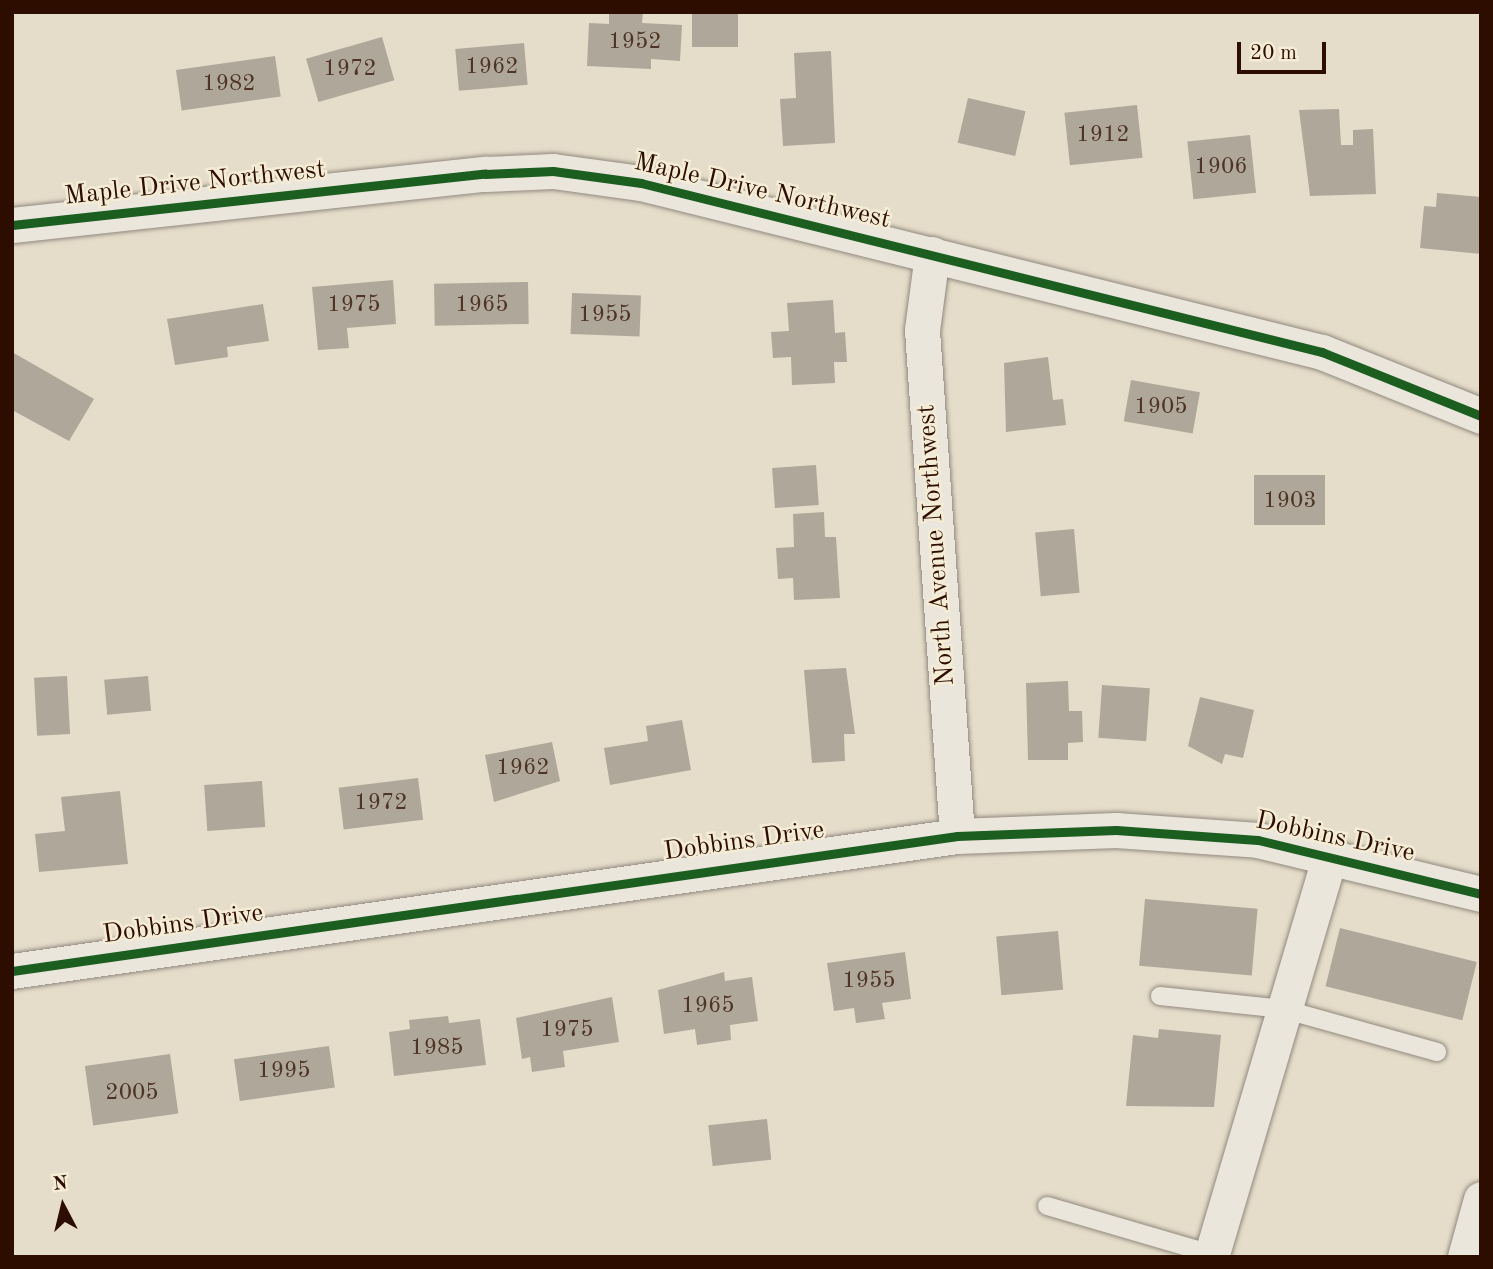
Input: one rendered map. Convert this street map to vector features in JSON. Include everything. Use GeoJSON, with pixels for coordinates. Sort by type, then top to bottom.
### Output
{"type":"FeatureCollection","features":[{"type":"Feature","properties":{"kind":"street","name":"Maple Drive Northwest"},"geometry":{"type":"LineString","coordinates":[[12,225],[553,171],[641,183],[1322,352],[1481,416]]}},
{"type":"Feature","properties":{"kind":"street","name":"North Avenue Northwest"},"geometry":{"type":"LineString","coordinates":[[932,254],[922,330],[957,836]]}},
{"type":"Feature","properties":{"kind":"street","name":"Dobbins Drive"},"geometry":{"type":"LineString","coordinates":[[12,971],[957,836],[1176,833],[1258,840],[1481,894]]}},
{"type":"Feature","properties":{"kind":"street"},"geometry":{"type":"LineString","coordinates":[[1214,1256],[1329,856]]}},
{"type":"Feature","properties":{"kind":"street"},"geometry":{"type":"LineString","coordinates":[[1465,1257],[1481,1199]]}},
{"type":"Feature","properties":{"kind":"lane"},"geometry":{"type":"LineString","coordinates":[[1160,996],[1283,1009],[1437,1052]]}},
{"type":"Feature","properties":{"kind":"lane"},"geometry":{"type":"LineString","coordinates":[[1047,1206],[1214,1256]]}},
{"type":"Feature","properties":{"kind":"building"},"geometry":{"type":"Polygon","coordinates":[[[609,12],[643,12],[642,23],[682,25],[680,61],[651,59],[651,69],[587,66],[589,23],[609,24],[609,12]]]}},
{"type":"Feature","properties":{"kind":"building"},"geometry":{"type":"Polygon","coordinates":[[[692,12],[738,12],[738,47],[692,47],[692,12]]]}},
{"type":"Feature","properties":{"kind":"building"},"geometry":{"type":"Polygon","coordinates":[[[382,37],[394,80],[318,102],[306,59],[382,37]]]}},
{"type":"Feature","properties":{"kind":"building"},"geometry":{"type":"Polygon","coordinates":[[[524,43],[528,85],[459,91],[455,49],[524,43]]]}},
{"type":"Feature","properties":{"kind":"building"},"geometry":{"type":"Polygon","coordinates":[[[831,51],[835,143],[783,146],[780,99],[796,98],[794,53],[831,51]]]}},
{"type":"Feature","properties":{"kind":"building"},"geometry":{"type":"Polygon","coordinates":[[[275,56],[281,97],[182,111],[176,70],[275,56]]]}},
{"type":"Feature","properties":{"kind":"building"},"geometry":{"type":"Polygon","coordinates":[[[968,98],[1025,111],[1015,156],[958,143],[968,98]]]}},
{"type":"Feature","properties":{"kind":"building"},"geometry":{"type":"Polygon","coordinates":[[[1137,105],[1143,158],[1070,165],[1064,113],[1137,105]]]}},
{"type":"Feature","properties":{"kind":"building"},"geometry":{"type":"Polygon","coordinates":[[[1339,109],[1341,145],[1353,145],[1353,130],[1373,129],[1376,194],[1310,196],[1299,110],[1339,109]]]}},
{"type":"Feature","properties":{"kind":"building"},"geometry":{"type":"Polygon","coordinates":[[[1250,135],[1256,193],[1193,199],[1187,142],[1250,135]]]}},
{"type":"Feature","properties":{"kind":"building"},"geometry":{"type":"Polygon","coordinates":[[[1437,193],[1481,197],[1481,254],[1420,248],[1424,206],[1436,207],[1437,193]]]}},
{"type":"Feature","properties":{"kind":"building"},"geometry":{"type":"Polygon","coordinates":[[[393,280],[396,324],[347,328],[349,348],[318,350],[312,287],[393,280]]]}},
{"type":"Feature","properties":{"kind":"building"},"geometry":{"type":"Polygon","coordinates":[[[528,282],[529,324],[435,326],[434,284],[528,282]]]}},
{"type":"Feature","properties":{"kind":"building"},"geometry":{"type":"Polygon","coordinates":[[[572,293],[641,295],[640,336],[571,334],[572,293]]]}},
{"type":"Feature","properties":{"kind":"building"},"geometry":{"type":"Polygon","coordinates":[[[833,300],[835,333],[845,332],[847,362],[834,362],[835,383],[792,385],[791,357],[773,358],[771,332],[789,331],[787,303],[833,300]]]}},
{"type":"Feature","properties":{"kind":"building"},"geometry":{"type":"Polygon","coordinates":[[[263,304],[269,341],[227,347],[228,357],[175,365],[167,319],[263,304]]]}},
{"type":"Feature","properties":{"kind":"building"},"geometry":{"type":"Polygon","coordinates":[[[12,352],[94,399],[69,441],[12,410],[12,352]]]}},
{"type":"Feature","properties":{"kind":"building"},"geometry":{"type":"Polygon","coordinates":[[[1048,357],[1053,400],[1063,399],[1066,425],[1006,432],[1004,363],[1048,357]]]}},
{"type":"Feature","properties":{"kind":"building"},"geometry":{"type":"Polygon","coordinates":[[[1131,380],[1200,392],[1193,434],[1124,421],[1131,380]]]}},
{"type":"Feature","properties":{"kind":"building"},"geometry":{"type":"Polygon","coordinates":[[[816,465],[819,505],[775,508],[772,468],[816,465]]]}},
{"type":"Feature","properties":{"kind":"building"},"geometry":{"type":"Polygon","coordinates":[[[1254,475],[1325,475],[1325,525],[1254,525],[1254,475]]]}},
{"type":"Feature","properties":{"kind":"building"},"geometry":{"type":"Polygon","coordinates":[[[824,512],[825,537],[836,537],[840,598],[794,600],[793,578],[778,579],[776,548],[794,547],[793,514],[824,512]]]}},
{"type":"Feature","properties":{"kind":"building"},"geometry":{"type":"Polygon","coordinates":[[[1074,529],[1080,593],[1041,596],[1035,532],[1074,529]]]}},
{"type":"Feature","properties":{"kind":"building"},"geometry":{"type":"Polygon","coordinates":[[[846,668],[855,734],[844,734],[845,761],[812,763],[804,670],[846,668]]]}},
{"type":"Feature","properties":{"kind":"building"},"geometry":{"type":"Polygon","coordinates":[[[67,676],[70,734],[37,736],[34,678],[67,676]]]}},
{"type":"Feature","properties":{"kind":"building"},"geometry":{"type":"Polygon","coordinates":[[[148,676],[151,711],[107,715],[104,680],[148,676]]]}},
{"type":"Feature","properties":{"kind":"building"},"geometry":{"type":"Polygon","coordinates":[[[1068,681],[1069,711],[1082,711],[1083,742],[1068,743],[1068,760],[1028,760],[1026,683],[1068,681]]]}},
{"type":"Feature","properties":{"kind":"building"},"geometry":{"type":"Polygon","coordinates":[[[1102,685],[1150,688],[1146,741],[1098,738],[1102,685]]]}},
{"type":"Feature","properties":{"kind":"building"},"geometry":{"type":"Polygon","coordinates":[[[1200,697],[1254,710],[1243,758],[1225,754],[1222,764],[1188,746],[1200,697]]]}},
{"type":"Feature","properties":{"kind":"building"},"geometry":{"type":"Polygon","coordinates":[[[682,720],[691,770],[610,785],[604,748],[648,741],[646,726],[682,720]]]}},
{"type":"Feature","properties":{"kind":"building"},"geometry":{"type":"Polygon","coordinates":[[[552,742],[560,781],[494,802],[485,755],[552,742]]]}},
{"type":"Feature","properties":{"kind":"building"},"geometry":{"type":"Polygon","coordinates":[[[418,778],[423,820],[344,829],[339,788],[418,778]]]}},
{"type":"Feature","properties":{"kind":"building"},"geometry":{"type":"Polygon","coordinates":[[[262,781],[265,827],[207,831],[204,785],[262,781]]]}},
{"type":"Feature","properties":{"kind":"building"},"geometry":{"type":"Polygon","coordinates":[[[120,791],[128,864],[39,872],[35,834],[65,831],[61,797],[120,791]]]}},
{"type":"Feature","properties":{"kind":"building"},"geometry":{"type":"Polygon","coordinates":[[[1145,899],[1258,909],[1252,976],[1139,966],[1145,899]]]}},
{"type":"Feature","properties":{"kind":"building"},"geometry":{"type":"Polygon","coordinates":[[[1340,928],[1477,962],[1462,1020],[1325,986],[1340,928]]]}},
{"type":"Feature","properties":{"kind":"building"},"geometry":{"type":"Polygon","coordinates":[[[1058,931],[1063,990],[1001,995],[996,936],[1058,931]]]}},
{"type":"Feature","properties":{"kind":"building"},"geometry":{"type":"Polygon","coordinates":[[[905,952],[911,999],[882,1003],[885,1019],[856,1023],[854,1008],[834,1011],[827,963],[905,952]]]}},
{"type":"Feature","properties":{"kind":"building"},"geometry":{"type":"Polygon","coordinates":[[[724,972],[725,981],[752,977],[758,1021],[730,1025],[731,1040],[697,1045],[695,1029],[664,1034],[658,990],[724,972]]]}},
{"type":"Feature","properties":{"kind":"building"},"geometry":{"type":"Polygon","coordinates":[[[612,997],[619,1042],[563,1051],[565,1067],[532,1072],[530,1057],[522,1059],[516,1018],[612,997]]]}},
{"type":"Feature","properties":{"kind":"building"},"geometry":{"type":"Polygon","coordinates":[[[448,1016],[449,1023],[480,1019],[486,1065],[394,1076],[389,1032],[410,1029],[409,1020],[448,1016]]]}},
{"type":"Feature","properties":{"kind":"building"},"geometry":{"type":"Polygon","coordinates":[[[1159,1029],[1221,1035],[1214,1107],[1126,1106],[1133,1035],[1158,1038],[1159,1029]]]}},
{"type":"Feature","properties":{"kind":"building"},"geometry":{"type":"Polygon","coordinates":[[[329,1046],[335,1088],[240,1101],[234,1059],[329,1046]]]}},
{"type":"Feature","properties":{"kind":"building"},"geometry":{"type":"Polygon","coordinates":[[[170,1054],[178,1113],[93,1125],[85,1066],[170,1054]]]}},
{"type":"Feature","properties":{"kind":"building"},"geometry":{"type":"Polygon","coordinates":[[[767,1119],[771,1160],[713,1166],[708,1125],[767,1119]]]}},
{"type":"Feature","properties":{"kind":"cycle path"},"geometry":{"type":"LineString","coordinates":[[12,225],[485,174],[553,171],[641,183],[1322,352],[1481,416]]}},
{"type":"Feature","properties":{"kind":"cycle path"},"geometry":{"type":"LineString","coordinates":[[12,971],[957,836],[1116,830],[1258,840],[1481,894]]}}]}
